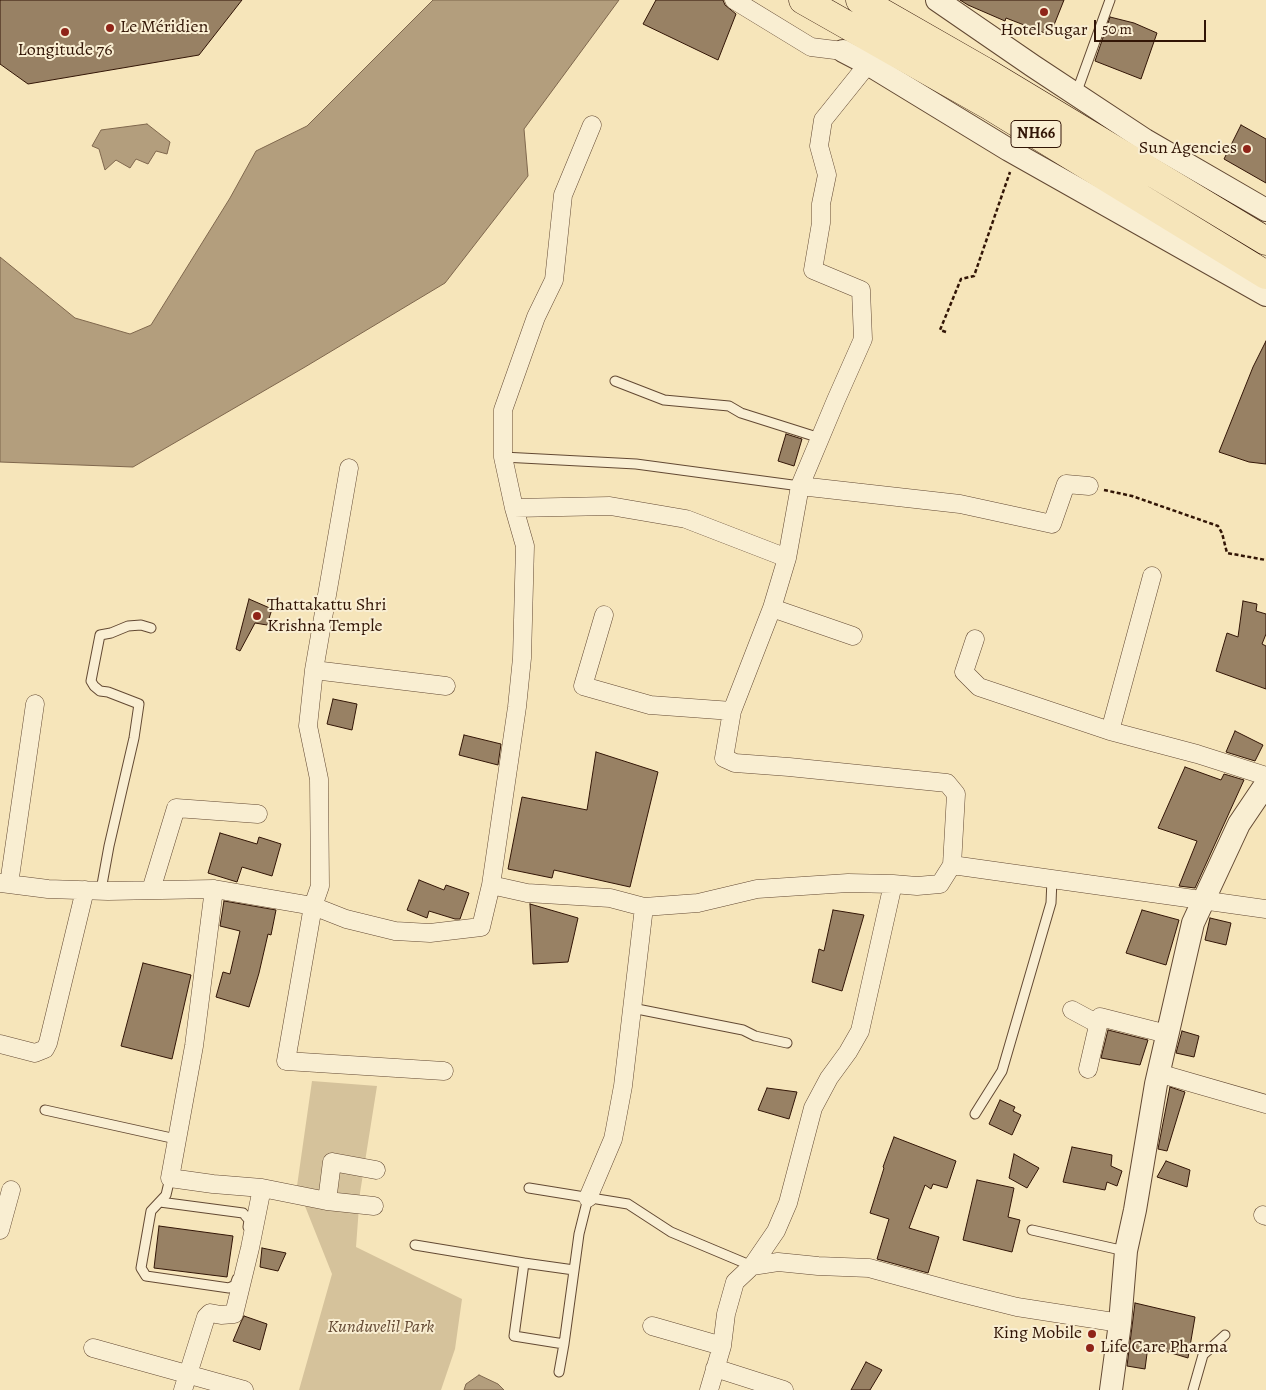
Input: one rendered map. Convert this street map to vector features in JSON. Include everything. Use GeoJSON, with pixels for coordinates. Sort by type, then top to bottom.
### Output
{"type":"FeatureCollection","features":[{"type":"Feature","properties":{"kind":"highway","name":"NH66"},"geometry":{"type":"LineString","coordinates":[[803,0],[990,106],[1266,275]]}},
{"type":"Feature","properties":{"kind":"highway","name":"NH66"},"geometry":{"type":"LineString","coordinates":[[860,0],[984,71],[1266,241]]}},
{"type":"Feature","properties":{"kind":"street"},"geometry":{"type":"LineString","coordinates":[[734,0],[811,47],[843,50],[1016,154],[1266,295]]}},
{"type":"Feature","properties":{"kind":"street"},"geometry":{"type":"LineString","coordinates":[[937,0],[1145,140],[1266,210]]}},
{"type":"Feature","properties":{"kind":"street"},"geometry":{"type":"LineString","coordinates":[[492,885],[527,893],[610,898],[644,907],[698,903],[757,890],[848,883],[917,886],[940,884],[952,865],[956,794],[947,783],[789,766],[735,764],[724,758],[732,711],[772,608],[788,558],[800,486],[863,339],[861,290],[813,270],[821,223],[821,204],[828,175],[819,146],[824,120],[868,64]]}},
{"type":"Feature","properties":{"kind":"street"},"geometry":{"type":"LineString","coordinates":[[35,704],[5,884],[48,889],[214,889],[313,906],[346,919],[396,931],[430,933],[481,927],[492,885],[522,658],[525,546],[514,508],[503,457],[503,410],[536,317],[554,280],[563,195],[592,125]]}},
{"type":"Feature","properties":{"kind":"street"},"geometry":{"type":"LineString","coordinates":[[349,468],[314,670],[308,726],[319,779],[320,886],[313,906],[286,1061],[444,1072]]}},
{"type":"Feature","properties":{"kind":"street"},"geometry":{"type":"LineString","coordinates":[[800,486],[960,504],[1052,524],[1066,484],[1089,486]]}},
{"type":"Feature","properties":{"kind":"street"},"geometry":{"type":"LineString","coordinates":[[514,508],[610,506],[686,519],[788,558]]}},
{"type":"Feature","properties":{"kind":"street"},"geometry":{"type":"LineString","coordinates":[[1110,731],[1152,576]]}},
{"type":"Feature","properties":{"kind":"street"},"geometry":{"type":"LineString","coordinates":[[772,608],[853,636]]}},
{"type":"Feature","properties":{"kind":"street"},"geometry":{"type":"LineString","coordinates":[[604,615],[583,686],[650,705],[732,711]]}},
{"type":"Feature","properties":{"kind":"street"},"geometry":{"type":"LineString","coordinates":[[975,638],[964,672],[979,687],[1110,731],[1197,754],[1266,776]]}},
{"type":"Feature","properties":{"kind":"street"},"geometry":{"type":"LineString","coordinates":[[314,670],[446,686]]}},
{"type":"Feature","properties":{"kind":"street"},"geometry":{"type":"LineString","coordinates":[[1112,1390],[1126,1251],[1135,1210],[1158,1073],[1193,922],[1239,824],[1266,784]]}},
{"type":"Feature","properties":{"kind":"street"},"geometry":{"type":"LineString","coordinates":[[151,890],[176,808],[258,814]]}},
{"type":"Feature","properties":{"kind":"street"},"geometry":{"type":"LineString","coordinates":[[952,865],[1266,909]]}},
{"type":"Feature","properties":{"kind":"street"},"geometry":{"type":"LineString","coordinates":[[709,1390],[722,1346],[726,1314],[735,1282],[752,1266],[776,1231],[788,1204],[813,1108],[829,1078],[848,1052],[860,1031],[893,884]]}},
{"type":"Feature","properties":{"kind":"street"},"geometry":{"type":"LineString","coordinates":[[214,889],[194,1046],[170,1178],[262,1188],[327,1201],[374,1206]]}},
{"type":"Feature","properties":{"kind":"street"},"geometry":{"type":"LineString","coordinates":[[0,1044],[35,1053],[45,1049],[93,890]]}},
{"type":"Feature","properties":{"kind":"street"},"geometry":{"type":"LineString","coordinates":[[588,1198],[613,1139],[615,1129],[623,1086],[644,907]]}},
{"type":"Feature","properties":{"kind":"street"},"geometry":{"type":"LineString","coordinates":[[1072,1010],[1098,1024]]}},
{"type":"Feature","properties":{"kind":"street"},"geometry":{"type":"LineString","coordinates":[[1088,1069],[1100,1017],[1168,1034]]}},
{"type":"Feature","properties":{"kind":"street"},"geometry":{"type":"LineString","coordinates":[[1158,1073],[1266,1104]]}},
{"type":"Feature","properties":{"kind":"street"},"geometry":{"type":"LineString","coordinates":[[327,1201],[332,1162],[376,1170]]}},
{"type":"Feature","properties":{"kind":"street"},"geometry":{"type":"LineString","coordinates":[[185,1382],[206,1317],[210,1313],[234,1314],[262,1188]]}},
{"type":"Feature","properties":{"kind":"street"},"geometry":{"type":"LineString","coordinates":[[0,1230],[11,1190]]}},
{"type":"Feature","properties":{"kind":"street"},"geometry":{"type":"LineString","coordinates":[[752,1266],[778,1262],[869,1268],[1017,1307],[1120,1323]]}},
{"type":"Feature","properties":{"kind":"street"},"geometry":{"type":"LineString","coordinates":[[652,1326],[722,1346]]}},
{"type":"Feature","properties":{"kind":"street"},"geometry":{"type":"LineString","coordinates":[[92,1348],[185,1382],[244,1390]]}},
{"type":"Feature","properties":{"kind":"street"},"geometry":{"type":"LineString","coordinates":[[715,1368],[784,1390]]}},
{"type":"Feature","properties":{"kind":"lane"},"geometry":{"type":"LineString","coordinates":[[1076,94],[1110,0]]}},
{"type":"Feature","properties":{"kind":"lane"},"geometry":{"type":"LineString","coordinates":[[616,381],[664,400],[729,406],[741,413],[820,438]]}},
{"type":"Feature","properties":{"kind":"lane"},"geometry":{"type":"LineString","coordinates":[[503,457],[636,464],[800,486]]}},
{"type":"Feature","properties":{"kind":"lane"},"geometry":{"type":"LineString","coordinates":[[93,890],[109,846],[134,738],[139,704],[108,692],[100,691],[91,681],[100,635],[128,626],[141,625],[151,628]]}},
{"type":"Feature","properties":{"kind":"lane"},"geometry":{"type":"LineString","coordinates":[[975,1114],[1002,1071],[1051,903],[1052,879]]}},
{"type":"Feature","properties":{"kind":"lane"},"geometry":{"type":"LineString","coordinates":[[632,1008],[743,1030],[755,1036],[787,1043]]}},
{"type":"Feature","properties":{"kind":"lane"},"geometry":{"type":"LineString","coordinates":[[44,1110],[176,1139]]}},
{"type":"Feature","properties":{"kind":"lane"},"geometry":{"type":"LineString","coordinates":[[160,1202],[243,1214],[249,1220],[235,1285],[228,1288],[146,1276],[141,1268],[152,1211],[166,1195],[170,1178]]}},
{"type":"Feature","properties":{"kind":"lane"},"geometry":{"type":"LineString","coordinates":[[529,1188],[628,1204],[671,1232],[752,1266]]}},
{"type":"Feature","properties":{"kind":"lane"},"geometry":{"type":"LineString","coordinates":[[559,1372],[580,1226],[588,1198]]}},
{"type":"Feature","properties":{"kind":"lane"},"geometry":{"type":"LineString","coordinates":[[1032,1230],[1126,1251]]}},
{"type":"Feature","properties":{"kind":"lane"},"geometry":{"type":"LineString","coordinates":[[415,1245],[574,1270]]}},
{"type":"Feature","properties":{"kind":"lane"},"geometry":{"type":"LineString","coordinates":[[524,1263],[514,1336],[564,1344]]}},
{"type":"Feature","properties":{"kind":"lane"},"geometry":{"type":"LineString","coordinates":[[1193,1390],[1203,1354],[1225,1335]]}},
{"type":"Feature","properties":{"kind":"path"},"geometry":{"type":"LineString","coordinates":[[946,332],[940,330],[961,279],[974,276],[1016,154]]}},
{"type":"Feature","properties":{"kind":"path"},"geometry":{"type":"LineString","coordinates":[[1089,486],[1132,496],[1218,526],[1222,533],[1227,553],[1266,560]]}},
{"type":"Feature","properties":{"kind":"green space","name":"Kunduvelil Park"},"geometry":{"type":"Polygon","coordinates":[[[312,1081],[377,1086],[360,1193],[356,1247],[462,1299],[455,1349],[441,1390],[299,1390],[332,1274],[297,1186],[312,1081]]]}},
{"type":"Feature","properties":{"kind":"shaded area"},"geometry":{"type":"Polygon","coordinates":[[[433,0],[619,0],[524,129],[528,176],[445,283],[133,467],[0,462],[0,257],[75,318],[130,334],[151,325],[230,198],[256,151],[307,126],[433,0]]]}},
{"type":"Feature","properties":{"kind":"shaded area"},"geometry":{"type":"Polygon","coordinates":[[[147,124],[170,142],[167,154],[156,151],[148,164],[136,159],[130,168],[116,160],[105,170],[99,149],[92,146],[101,130],[147,124]]]}},
{"type":"Feature","properties":{"kind":"shaded area"},"geometry":{"type":"Polygon","coordinates":[[[479,1375],[498,1384],[504,1390],[464,1390],[466,1384],[479,1375]]]}},
{"type":"Feature","properties":{"kind":"building","name":"Le Méridien"},"geometry":{"type":"Polygon","coordinates":[[[0,0],[242,0],[199,55],[28,84],[0,64],[0,0]]]}},
{"type":"Feature","properties":{"kind":"building"},"geometry":{"type":"Polygon","coordinates":[[[656,0],[723,0],[725,5],[736,14],[718,60],[643,24],[656,0]]]}},
{"type":"Feature","properties":{"kind":"building"},"geometry":{"type":"Polygon","coordinates":[[[960,0],[1064,0],[1050,35],[1006,18],[1005,21],[960,0]]]}},
{"type":"Feature","properties":{"kind":"building"},"geometry":{"type":"Polygon","coordinates":[[[1110,17],[1134,23],[1157,33],[1141,79],[1095,61],[1110,17]]]}},
{"type":"Feature","properties":{"kind":"building","name":"Sun Agencies"},"geometry":{"type":"Polygon","coordinates":[[[1241,125],[1266,139],[1266,183],[1224,159],[1241,125]]]}},
{"type":"Feature","properties":{"kind":"building"},"geometry":{"type":"Polygon","coordinates":[[[1266,341],[1266,464],[1249,462],[1219,452],[1253,367],[1266,341]]]}},
{"type":"Feature","properties":{"kind":"building"},"geometry":{"type":"Polygon","coordinates":[[[786,434],[802,439],[794,466],[778,461],[786,434]]]}},
{"type":"Feature","properties":{"kind":"building","name":"Thattakattu Shri Krishna Temple"},"geometry":{"type":"Polygon","coordinates":[[[249,599],[272,609],[267,625],[255,623],[240,651],[236,649],[249,599]]]}},
{"type":"Feature","properties":{"kind":"building"},"geometry":{"type":"Polygon","coordinates":[[[1243,601],[1257,604],[1256,611],[1266,614],[1266,634],[1262,644],[1266,646],[1266,689],[1216,671],[1227,633],[1238,637],[1243,601]]]}},
{"type":"Feature","properties":{"kind":"building"},"geometry":{"type":"Polygon","coordinates":[[[333,699],[357,704],[352,730],[327,724],[333,699]]]}},
{"type":"Feature","properties":{"kind":"building"},"geometry":{"type":"Polygon","coordinates":[[[1235,731],[1263,745],[1255,761],[1226,752],[1235,731]]]}},
{"type":"Feature","properties":{"kind":"building"},"geometry":{"type":"Polygon","coordinates":[[[464,735],[501,744],[498,765],[459,755],[464,735]]]}},
{"type":"Feature","properties":{"kind":"building"},"geometry":{"type":"Polygon","coordinates":[[[596,752],[658,772],[630,887],[554,870],[552,878],[508,869],[522,797],[587,810],[596,752]]]}},
{"type":"Feature","properties":{"kind":"building"},"geometry":{"type":"Polygon","coordinates":[[[1185,767],[1221,780],[1224,774],[1244,780],[1195,888],[1179,886],[1197,841],[1158,828],[1185,767]]]}},
{"type":"Feature","properties":{"kind":"building"},"geometry":{"type":"Polygon","coordinates":[[[220,833],[257,844],[259,837],[281,844],[272,876],[242,867],[237,882],[208,873],[220,833]]]}},
{"type":"Feature","properties":{"kind":"building"},"geometry":{"type":"Polygon","coordinates":[[[419,880],[444,890],[446,885],[469,893],[460,919],[429,911],[427,918],[407,910],[419,880]]]}},
{"type":"Feature","properties":{"kind":"building"},"geometry":{"type":"Polygon","coordinates":[[[224,901],[276,910],[271,935],[268,934],[249,1007],[216,997],[223,972],[230,974],[240,931],[220,926],[224,901]]]}},
{"type":"Feature","properties":{"kind":"building"},"geometry":{"type":"Polygon","coordinates":[[[530,904],[578,918],[568,962],[533,964],[530,904]]]}},
{"type":"Feature","properties":{"kind":"building"},"geometry":{"type":"Polygon","coordinates":[[[833,910],[864,915],[842,991],[812,982],[819,949],[824,951],[833,910]]]}},
{"type":"Feature","properties":{"kind":"building"},"geometry":{"type":"Polygon","coordinates":[[[1142,910],[1179,920],[1166,965],[1126,953],[1142,910]]]}},
{"type":"Feature","properties":{"kind":"building"},"geometry":{"type":"Polygon","coordinates":[[[1210,918],[1231,923],[1226,945],[1205,940],[1210,918]]]}},
{"type":"Feature","properties":{"kind":"building"},"geometry":{"type":"Polygon","coordinates":[[[143,963],[191,975],[172,1059],[121,1046],[143,963]]]}},
{"type":"Feature","properties":{"kind":"building"},"geometry":{"type":"Polygon","coordinates":[[[1108,1030],[1148,1040],[1140,1065],[1101,1058],[1108,1030]]]}},
{"type":"Feature","properties":{"kind":"building"},"geometry":{"type":"Polygon","coordinates":[[[1182,1031],[1199,1036],[1194,1057],[1176,1053],[1182,1031]]]}},
{"type":"Feature","properties":{"kind":"building"},"geometry":{"type":"Polygon","coordinates":[[[1170,1087],[1185,1092],[1167,1151],[1158,1149],[1170,1087]]]}},
{"type":"Feature","properties":{"kind":"building"},"geometry":{"type":"Polygon","coordinates":[[[767,1088],[797,1092],[789,1119],[758,1110],[767,1088]]]}},
{"type":"Feature","properties":{"kind":"building"},"geometry":{"type":"Polygon","coordinates":[[[1000,1100],[1015,1107],[1013,1111],[1021,1115],[1012,1135],[989,1124],[1000,1100]]]}},
{"type":"Feature","properties":{"kind":"building"},"geometry":{"type":"Polygon","coordinates":[[[894,1137],[956,1161],[947,1188],[933,1184],[931,1189],[925,1185],[909,1228],[939,1237],[928,1273],[877,1259],[889,1219],[870,1213],[894,1137]]]}},
{"type":"Feature","properties":{"kind":"building"},"geometry":{"type":"Polygon","coordinates":[[[1072,1147],[1112,1155],[1111,1166],[1122,1171],[1117,1186],[1107,1182],[1105,1190],[1063,1182],[1072,1147]]]}},
{"type":"Feature","properties":{"kind":"building"},"geometry":{"type":"Polygon","coordinates":[[[1014,1154],[1039,1168],[1027,1188],[1009,1178],[1014,1154]]]}},
{"type":"Feature","properties":{"kind":"building"},"geometry":{"type":"Polygon","coordinates":[[[1166,1161],[1190,1170],[1187,1187],[1157,1177],[1166,1161]]]}},
{"type":"Feature","properties":{"kind":"building"},"geometry":{"type":"Polygon","coordinates":[[[977,1180],[1014,1188],[1008,1217],[1020,1220],[1012,1252],[963,1240],[977,1180]]]}},
{"type":"Feature","properties":{"kind":"building"},"geometry":{"type":"Polygon","coordinates":[[[159,1226],[233,1236],[227,1277],[154,1268],[159,1226]]]}},
{"type":"Feature","properties":{"kind":"building"},"geometry":{"type":"Polygon","coordinates":[[[262,1248],[286,1253],[278,1271],[260,1267],[262,1248]]]}},
{"type":"Feature","properties":{"kind":"building"},"geometry":{"type":"Polygon","coordinates":[[[1135,1303],[1195,1317],[1188,1358],[1148,1346],[1145,1369],[1127,1366],[1135,1303]]]}},
{"type":"Feature","properties":{"kind":"building"},"geometry":{"type":"Polygon","coordinates":[[[244,1316],[267,1324],[260,1350],[233,1341],[244,1316]]]}},
{"type":"Feature","properties":{"kind":"building"},"geometry":{"type":"Polygon","coordinates":[[[866,1362],[882,1370],[870,1390],[851,1390],[866,1362]]]}},
{"type":"Feature","properties":{"kind":"place","name":"Hotel Sugar"},"geometry":{"type":"Point","coordinates":[1044,12]}},
{"type":"Feature","properties":{"kind":"place","name":"Le Méridien"},"geometry":{"type":"Point","coordinates":[110,28]}},
{"type":"Feature","properties":{"kind":"place","name":"Longitude 76"},"geometry":{"type":"Point","coordinates":[65,32]}},
{"type":"Feature","properties":{"kind":"place","name":"Sun Agencies"},"geometry":{"type":"Point","coordinates":[1247,149]}},
{"type":"Feature","properties":{"kind":"place","name":"Thattakattu Shri Krishna Temple"},"geometry":{"type":"Point","coordinates":[257,616]}},
{"type":"Feature","properties":{"kind":"place","name":"King Mobile"},"geometry":{"type":"Point","coordinates":[1092,1334]}},
{"type":"Feature","properties":{"kind":"place","name":"Life Care Pharma"},"geometry":{"type":"Point","coordinates":[1090,1348]}}]}
